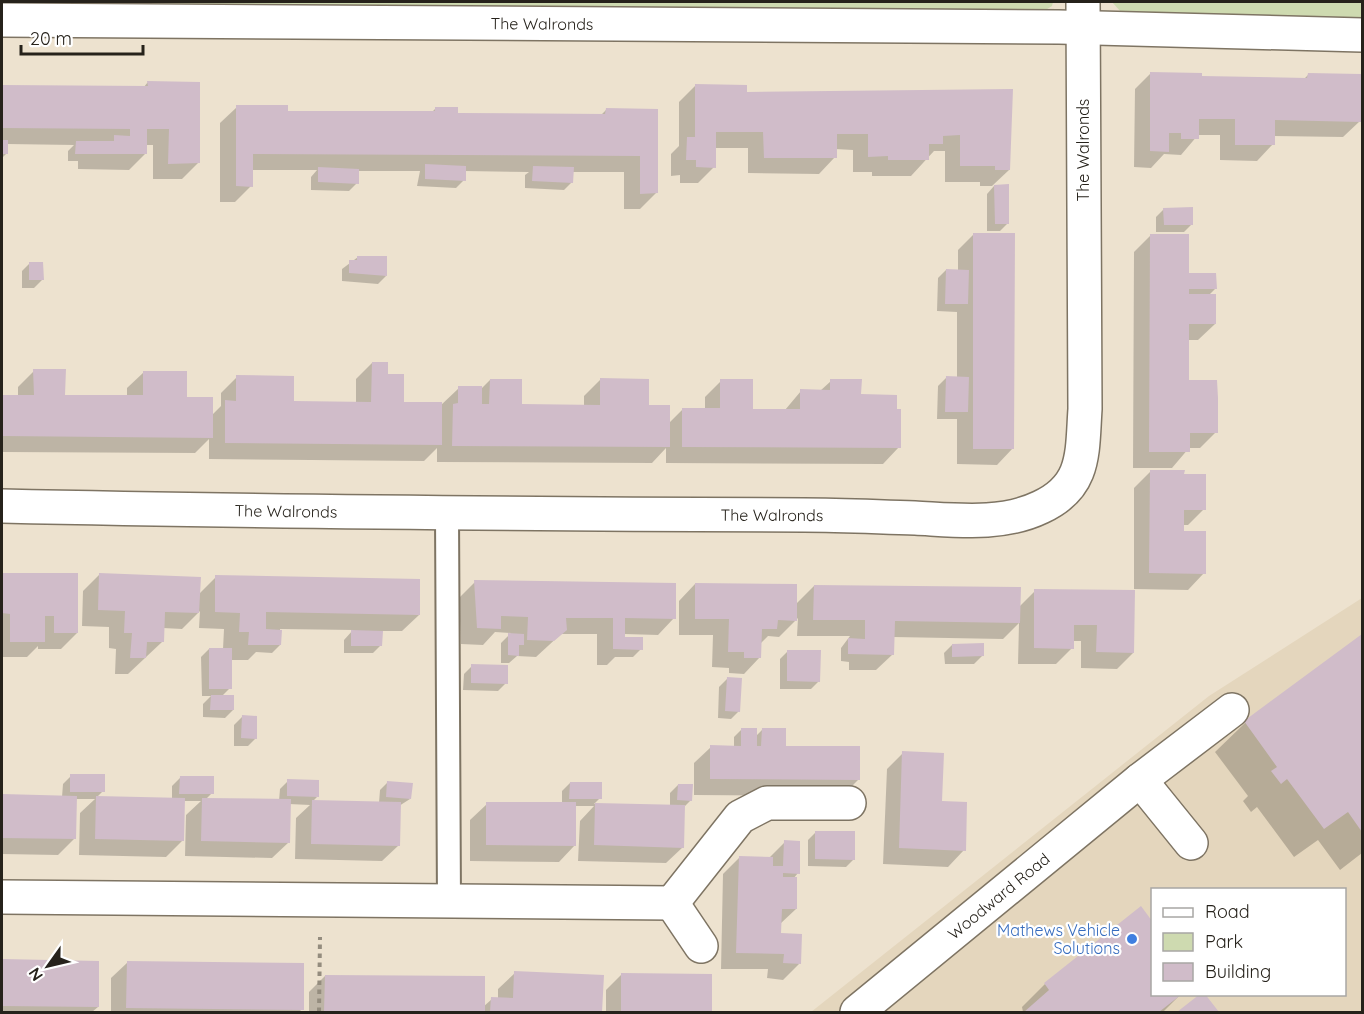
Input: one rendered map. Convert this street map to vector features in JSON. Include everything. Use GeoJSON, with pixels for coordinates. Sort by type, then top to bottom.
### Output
{"type":"FeatureCollection","features":[{"type":"Feature","properties":{"kind":"street","name":"The Walronds"},"geometry":{"type":"LineString","coordinates":[[2,506],[447,514],[843,515],[977,520],[1016,516],[1042,507],[1070,488],[1082,465],[1085,409],[1082,15]]}},
{"type":"Feature","properties":{"kind":"street","name":"The Walronds"},"geometry":{"type":"LineString","coordinates":[[2,20],[1082,15],[1362,35]]}},
{"type":"Feature","properties":{"kind":"street","name":"Woodward Road"},"geometry":{"type":"LineString","coordinates":[[857,1012],[1140,780],[1232,710]]}},
{"type":"Feature","properties":{"kind":"street"},"geometry":{"type":"LineString","coordinates":[[1140,780],[1191,843]]}},
{"type":"Feature","properties":{"kind":"street"},"geometry":{"type":"LineString","coordinates":[[672,903],[740,817],[767,803],[849,802]]}},
{"type":"Feature","properties":{"kind":"street"},"geometry":{"type":"LineString","coordinates":[[2,897],[449,903],[672,903]]}},
{"type":"Feature","properties":{"kind":"street"},"geometry":{"type":"LineString","coordinates":[[672,903],[700,946]]}},
{"type":"Feature","properties":{"kind":"lane"},"geometry":{"type":"LineString","coordinates":[[447,514],[449,903]]}},
{"type":"Feature","properties":{"kind":"path"},"geometry":{"type":"LineString","coordinates":[[319,1012],[321,900]]}},
{"type":"Feature","properties":{"kind":"shaded area"},"geometry":{"type":"Polygon","coordinates":[[[1362,598],[1362,1012],[811,1012],[1209,696],[1362,598]]]}},
{"type":"Feature","properties":{"kind":"green space"},"geometry":{"type":"Polygon","coordinates":[[[2,2],[1053,2],[1052,6],[1044,11],[2,7],[2,2]]]}},
{"type":"Feature","properties":{"kind":"green space"},"geometry":{"type":"Polygon","coordinates":[[[1112,2],[1362,2],[1362,18],[1121,12],[1112,2]]]}},
{"type":"Feature","properties":{"kind":"building"},"geometry":{"type":"Polygon","coordinates":[[[1150,72],[1202,73],[1202,76],[1307,78],[1308,73],[1361,74],[1361,122],[1275,120],[1275,145],[1235,145],[1235,119],[1199,119],[1199,139],[1181,139],[1181,133],[1169,133],[1169,152],[1150,151],[1150,72]]]}},
{"type":"Feature","properties":{"kind":"building"},"geometry":{"type":"Polygon","coordinates":[[[147,81],[200,82],[200,163],[168,164],[169,129],[147,129],[147,154],[75,154],[76,141],[114,141],[114,135],[130,136],[130,129],[2,128],[2,85],[148,86],[147,81]]]}},
{"type":"Feature","properties":{"kind":"building"},"geometry":{"type":"Polygon","coordinates":[[[695,84],[747,85],[747,92],[1013,89],[1010,170],[995,170],[995,166],[960,166],[960,135],[943,136],[943,144],[929,144],[929,160],[888,160],[888,156],[868,157],[868,134],[837,134],[837,158],[764,158],[763,132],[716,132],[716,168],[696,167],[696,160],[686,160],[687,137],[695,137],[695,84]]]}},
{"type":"Feature","properties":{"kind":"building"},"geometry":{"type":"Polygon","coordinates":[[[236,105],[288,105],[288,111],[435,111],[435,107],[458,107],[458,113],[605,114],[606,108],[658,109],[658,193],[640,194],[640,156],[253,154],[253,187],[236,186],[236,105]]]}},
{"type":"Feature","properties":{"kind":"building"},"geometry":{"type":"Polygon","coordinates":[[[2,140],[8,140],[8,154],[2,154],[2,140]]]}},
{"type":"Feature","properties":{"kind":"building"},"geometry":{"type":"Polygon","coordinates":[[[425,164],[466,166],[466,181],[425,179],[425,164]]]}},
{"type":"Feature","properties":{"kind":"building"},"geometry":{"type":"Polygon","coordinates":[[[533,166],[574,167],[573,183],[532,181],[533,166]]]}},
{"type":"Feature","properties":{"kind":"building"},"geometry":{"type":"Polygon","coordinates":[[[318,167],[359,169],[359,184],[318,182],[318,167]]]}},
{"type":"Feature","properties":{"kind":"building"},"geometry":{"type":"Polygon","coordinates":[[[1009,184],[1009,224],[995,224],[994,185],[1009,184]]]}},
{"type":"Feature","properties":{"kind":"building"},"geometry":{"type":"Polygon","coordinates":[[[1193,207],[1193,225],[1164,225],[1163,208],[1193,207]]]}},
{"type":"Feature","properties":{"kind":"building"},"geometry":{"type":"Polygon","coordinates":[[[973,233],[1015,233],[1014,449],[973,449],[973,233]]]}},
{"type":"Feature","properties":{"kind":"building"},"geometry":{"type":"Polygon","coordinates":[[[1150,234],[1189,234],[1189,273],[1216,273],[1217,289],[1189,289],[1189,294],[1216,294],[1216,324],[1189,324],[1189,380],[1217,380],[1218,433],[1190,433],[1190,452],[1149,452],[1150,234]]]}},
{"type":"Feature","properties":{"kind":"building"},"geometry":{"type":"Polygon","coordinates":[[[357,256],[387,256],[387,276],[349,273],[349,260],[357,260],[357,256]]]}},
{"type":"Feature","properties":{"kind":"building"},"geometry":{"type":"Polygon","coordinates":[[[29,262],[43,262],[44,280],[29,280],[29,262]]]}},
{"type":"Feature","properties":{"kind":"building"},"geometry":{"type":"Polygon","coordinates":[[[946,269],[969,270],[968,304],[945,304],[946,269]]]}},
{"type":"Feature","properties":{"kind":"building"},"geometry":{"type":"Polygon","coordinates":[[[372,362],[388,362],[388,374],[404,374],[404,402],[442,402],[442,445],[225,443],[225,400],[236,401],[236,375],[294,376],[294,401],[371,402],[372,362]]]}},
{"type":"Feature","properties":{"kind":"building"},"geometry":{"type":"Polygon","coordinates":[[[33,369],[66,369],[65,395],[143,395],[143,371],[187,371],[187,397],[213,397],[213,438],[2,436],[2,395],[34,395],[33,369]]]}},
{"type":"Feature","properties":{"kind":"building"},"geometry":{"type":"Polygon","coordinates":[[[946,376],[969,377],[968,412],[945,412],[946,376]]]}},
{"type":"Feature","properties":{"kind":"building"},"geometry":{"type":"Polygon","coordinates":[[[600,378],[649,379],[649,405],[670,405],[670,447],[452,446],[453,404],[458,403],[458,386],[482,386],[482,404],[489,404],[490,379],[522,379],[522,404],[600,405],[600,378]]]}},
{"type":"Feature","properties":{"kind":"building"},"geometry":{"type":"Polygon","coordinates":[[[720,379],[753,379],[753,409],[800,409],[800,389],[830,390],[830,379],[862,379],[861,394],[897,395],[897,409],[901,409],[901,448],[682,447],[682,408],[720,408],[720,379]]]}},
{"type":"Feature","properties":{"kind":"building"},"geometry":{"type":"Polygon","coordinates":[[[1150,470],[1185,470],[1184,474],[1206,474],[1206,510],[1184,510],[1184,531],[1206,531],[1206,574],[1149,573],[1150,470]]]}},
{"type":"Feature","properties":{"kind":"building"},"geometry":{"type":"Polygon","coordinates":[[[2,573],[78,573],[78,633],[54,633],[54,616],[45,616],[45,642],[10,642],[10,614],[2,613],[2,573]]]}},
{"type":"Feature","properties":{"kind":"building"},"geometry":{"type":"Polygon","coordinates":[[[99,573],[201,577],[199,613],[165,612],[164,642],[147,642],[146,658],[130,658],[132,633],[124,633],[125,611],[98,610],[99,573]]]}},
{"type":"Feature","properties":{"kind":"building"},"geometry":{"type":"Polygon","coordinates":[[[215,575],[420,579],[420,615],[266,612],[266,629],[282,630],[281,645],[248,645],[249,632],[239,632],[240,613],[215,612],[215,575]]]}},
{"type":"Feature","properties":{"kind":"building"},"geometry":{"type":"Polygon","coordinates":[[[474,580],[676,583],[676,619],[625,618],[625,637],[643,637],[643,650],[613,649],[613,618],[566,618],[567,630],[554,641],[527,640],[528,617],[501,616],[501,629],[477,628],[474,580]]]}},
{"type":"Feature","properties":{"kind":"building"},"geometry":{"type":"Polygon","coordinates":[[[695,583],[797,584],[797,621],[778,620],[777,629],[762,629],[761,658],[744,658],[744,652],[728,652],[729,619],[695,619],[695,583]]]}},
{"type":"Feature","properties":{"kind":"building"},"geometry":{"type":"Polygon","coordinates":[[[814,585],[1021,587],[1020,623],[895,621],[894,655],[848,654],[848,638],[865,639],[865,620],[813,620],[814,585]]]}},
{"type":"Feature","properties":{"kind":"building"},"geometry":{"type":"Polygon","coordinates":[[[1034,589],[1135,590],[1134,653],[1096,652],[1097,625],[1074,625],[1074,649],[1034,648],[1034,589]]]}},
{"type":"Feature","properties":{"kind":"building"},"geometry":{"type":"Polygon","coordinates":[[[351,630],[383,631],[382,646],[351,646],[351,630]]]}},
{"type":"Feature","properties":{"kind":"building"},"geometry":{"type":"Polygon","coordinates":[[[508,633],[524,634],[524,645],[519,645],[519,656],[508,655],[508,633]]]}},
{"type":"Feature","properties":{"kind":"building"},"geometry":{"type":"Polygon","coordinates":[[[1362,634],[1362,832],[1348,812],[1324,829],[1287,779],[1281,784],[1271,771],[1277,767],[1244,721],[1362,634]]]}},
{"type":"Feature","properties":{"kind":"building"},"geometry":{"type":"Polygon","coordinates":[[[984,643],[984,656],[952,657],[952,644],[984,643]]]}},
{"type":"Feature","properties":{"kind":"building"},"geometry":{"type":"Polygon","coordinates":[[[209,648],[232,648],[232,689],[209,689],[209,648]]]}},
{"type":"Feature","properties":{"kind":"building"},"geometry":{"type":"Polygon","coordinates":[[[787,650],[821,650],[820,682],[787,681],[787,650]]]}},
{"type":"Feature","properties":{"kind":"building"},"geometry":{"type":"Polygon","coordinates":[[[471,664],[508,665],[508,684],[471,683],[471,664]]]}},
{"type":"Feature","properties":{"kind":"building"},"geometry":{"type":"Polygon","coordinates":[[[727,677],[742,678],[740,712],[725,711],[727,677]]]}},
{"type":"Feature","properties":{"kind":"building"},"geometry":{"type":"Polygon","coordinates":[[[211,695],[234,695],[234,710],[210,710],[211,695]]]}},
{"type":"Feature","properties":{"kind":"building"},"geometry":{"type":"Polygon","coordinates":[[[242,715],[257,716],[257,739],[241,738],[242,715]]]}},
{"type":"Feature","properties":{"kind":"building"},"geometry":{"type":"Polygon","coordinates":[[[741,728],[757,728],[757,746],[761,746],[762,728],[786,728],[786,746],[860,746],[860,780],[710,779],[710,745],[741,746],[741,728]]]}},
{"type":"Feature","properties":{"kind":"building"},"geometry":{"type":"Polygon","coordinates":[[[902,751],[944,753],[942,801],[967,802],[966,851],[899,848],[902,751]]]}},
{"type":"Feature","properties":{"kind":"building"},"geometry":{"type":"Polygon","coordinates":[[[70,774],[105,774],[105,792],[70,792],[70,774]]]}},
{"type":"Feature","properties":{"kind":"building"},"geometry":{"type":"Polygon","coordinates":[[[180,776],[214,776],[214,794],[179,794],[180,776]]]}},
{"type":"Feature","properties":{"kind":"building"},"geometry":{"type":"Polygon","coordinates":[[[287,779],[319,780],[319,797],[287,796],[287,779]]]}},
{"type":"Feature","properties":{"kind":"building"},"geometry":{"type":"Polygon","coordinates":[[[387,781],[413,783],[411,799],[386,797],[387,781]]]}},
{"type":"Feature","properties":{"kind":"building"},"geometry":{"type":"Polygon","coordinates":[[[570,782],[602,782],[602,799],[569,799],[570,782]]]}},
{"type":"Feature","properties":{"kind":"building"},"geometry":{"type":"Polygon","coordinates":[[[678,784],[693,784],[692,801],[677,800],[678,784]]]}},
{"type":"Feature","properties":{"kind":"building"},"geometry":{"type":"Polygon","coordinates":[[[2,794],[77,796],[76,839],[2,838],[2,794]]]}},
{"type":"Feature","properties":{"kind":"building"},"geometry":{"type":"Polygon","coordinates":[[[96,796],[185,798],[184,841],[95,839],[96,796]]]}},
{"type":"Feature","properties":{"kind":"building"},"geometry":{"type":"Polygon","coordinates":[[[202,798],[291,799],[290,843],[201,841],[202,798]]]}},
{"type":"Feature","properties":{"kind":"building"},"geometry":{"type":"Polygon","coordinates":[[[312,800],[401,802],[400,846],[311,844],[312,800]]]}},
{"type":"Feature","properties":{"kind":"building"},"geometry":{"type":"Polygon","coordinates":[[[486,802],[576,802],[576,846],[486,845],[486,802]]]}},
{"type":"Feature","properties":{"kind":"building"},"geometry":{"type":"Polygon","coordinates":[[[595,803],[685,805],[684,848],[594,845],[595,803]]]}},
{"type":"Feature","properties":{"kind":"building"},"geometry":{"type":"Polygon","coordinates":[[[815,831],[855,831],[855,860],[815,859],[815,831]]]}},
{"type":"Feature","properties":{"kind":"building"},"geometry":{"type":"Polygon","coordinates":[[[784,840],[800,841],[800,874],[783,873],[783,877],[797,877],[797,909],[782,909],[781,933],[802,934],[801,964],[783,963],[784,954],[736,953],[739,856],[773,857],[773,866],[783,866],[784,840]]]}},
{"type":"Feature","properties":{"kind":"building"},"geometry":{"type":"Polygon","coordinates":[[[1141,906],[1151,920],[1151,996],[1179,996],[1159,1012],[1024,1012],[1049,990],[1044,983],[1141,906]]]}},
{"type":"Feature","properties":{"kind":"building"},"geometry":{"type":"Polygon","coordinates":[[[2,959],[99,961],[99,1007],[2,1006],[2,959]]]}},
{"type":"Feature","properties":{"kind":"building"},"geometry":{"type":"Polygon","coordinates":[[[127,961],[304,963],[304,1010],[126,1008],[127,961]]]}},
{"type":"Feature","properties":{"kind":"building"},"geometry":{"type":"Polygon","coordinates":[[[514,971],[604,975],[602,1012],[490,1012],[491,997],[513,998],[514,971]]]}},
{"type":"Feature","properties":{"kind":"building"},"geometry":{"type":"Polygon","coordinates":[[[621,973],[712,974],[712,1012],[621,1012],[621,973]]]}},
{"type":"Feature","properties":{"kind":"building"},"geometry":{"type":"Polygon","coordinates":[[[325,975],[485,976],[485,1012],[324,1012],[325,975]]]}},
{"type":"Feature","properties":{"kind":"building"},"geometry":{"type":"Polygon","coordinates":[[[1197,996],[1207,996],[1219,1012],[1177,1012],[1197,996]]]}},
{"type":"Feature","properties":{"kind":"place","name":"Mathews Vehicle Solutions"},"geometry":{"type":"Point","coordinates":[1132,939]}}]}
